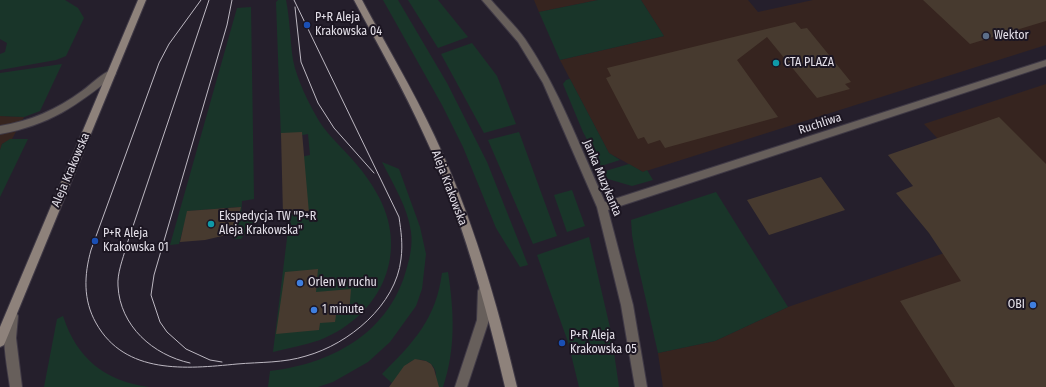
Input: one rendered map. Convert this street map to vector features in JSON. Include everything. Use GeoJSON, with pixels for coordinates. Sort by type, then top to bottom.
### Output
{"type":"FeatureCollection","features":[{"type":"Feature","properties":{"kind":"main road","name":"Aleja Krakowska"},"geometry":{"type":"LineString","coordinates":[[0,341],[142,0]]}},
{"type":"Feature","properties":{"kind":"main road","name":"Aleja Krakowska"},"geometry":{"type":"LineString","coordinates":[[358,0],[430,137],[457,204],[483,282],[511,387]]}},
{"type":"Feature","properties":{"kind":"street","name":"Janka Muzykanta"},"geometry":{"type":"LineString","coordinates":[[486,0],[521,40],[547,83],[602,207],[627,305],[641,387]]}},
{"type":"Feature","properties":{"kind":"street","name":"Ruchliwa"},"geometry":{"type":"LineString","coordinates":[[602,207],[1046,63]]}},
{"type":"Feature","properties":{"kind":"street"},"geometry":{"type":"LineString","coordinates":[[0,130],[24,127],[45,119],[68,107],[112,73]]}},
{"type":"Feature","properties":{"kind":"street"},"geometry":{"type":"LineString","coordinates":[[461,387],[483,320],[483,282]]}},
{"type":"Feature","properties":{"kind":"street"},"geometry":{"type":"LineString","coordinates":[[13,310],[10,338],[16,387]]}},
{"type":"Feature","properties":{"kind":"shaded area"},"geometry":{"type":"Polygon","coordinates":[[[534,0],[598,0],[539,12],[534,0]]]}},
{"type":"Feature","properties":{"kind":"shaded area"},"geometry":{"type":"Polygon","coordinates":[[[641,0],[748,0],[758,12],[813,0],[1024,0],[1046,19],[1046,45],[643,172],[609,153],[560,60],[664,36],[641,0]]]}},
{"type":"Feature","properties":{"kind":"shaded area"},"geometry":{"type":"Polygon","coordinates":[[[1046,84],[1046,387],[663,387],[658,353],[715,341],[788,307],[1020,227],[924,124],[1046,84]]]}},
{"type":"Feature","properties":{"kind":"shaded area"},"geometry":{"type":"Polygon","coordinates":[[[0,116],[24,117],[12,139],[2,144],[0,150],[0,116]]]}},
{"type":"Feature","properties":{"kind":"green space"},"geometry":{"type":"Polygon","coordinates":[[[0,0],[65,0],[78,8],[84,18],[66,56],[56,60],[0,70],[0,54],[5,52],[7,43],[0,39],[0,0]]]}},
{"type":"Feature","properties":{"kind":"green space"},"geometry":{"type":"Polygon","coordinates":[[[278,0],[286,0],[293,60],[297,76],[307,100],[323,127],[360,168],[376,192],[386,214],[391,236],[390,258],[384,279],[374,298],[360,315],[342,329],[320,340],[273,352],[288,230],[282,161],[310,155],[308,134],[281,139],[276,2],[278,0]]]}},
{"type":"Feature","properties":{"kind":"green space"},"geometry":{"type":"Polygon","coordinates":[[[383,0],[398,0],[447,83],[487,162],[528,265],[520,267],[496,228],[463,147],[442,105],[383,0]]]}},
{"type":"Feature","properties":{"kind":"green space"},"geometry":{"type":"Polygon","coordinates":[[[408,0],[438,0],[468,37],[438,48],[408,0]]]}},
{"type":"Feature","properties":{"kind":"green space"},"geometry":{"type":"Polygon","coordinates":[[[598,0],[641,0],[664,36],[560,60],[539,12],[598,0]]]}},
{"type":"Feature","properties":{"kind":"green space"},"geometry":{"type":"Polygon","coordinates":[[[251,7],[254,199],[242,201],[241,219],[254,216],[254,221],[241,239],[234,239],[240,207],[188,211],[179,244],[170,245],[237,8],[251,7]]]}},
{"type":"Feature","properties":{"kind":"green space"},"geometry":{"type":"Polygon","coordinates":[[[472,43],[497,76],[516,124],[484,133],[441,54],[472,43]]]}},
{"type":"Feature","properties":{"kind":"green space"},"geometry":{"type":"Polygon","coordinates":[[[62,64],[40,111],[24,117],[0,116],[0,73],[62,64]]]}},
{"type":"Feature","properties":{"kind":"green space"},"geometry":{"type":"Polygon","coordinates":[[[570,79],[609,153],[620,160],[601,166],[583,132],[563,84],[566,80],[570,79]]]}},
{"type":"Feature","properties":{"kind":"green space"},"geometry":{"type":"Polygon","coordinates":[[[519,132],[557,236],[533,244],[488,140],[519,132]]]}},
{"type":"Feature","properties":{"kind":"green space"},"geometry":{"type":"Polygon","coordinates":[[[10,139],[28,139],[0,197],[0,150],[2,144],[10,139]]]}},
{"type":"Feature","properties":{"kind":"green space"},"geometry":{"type":"Polygon","coordinates":[[[382,162],[399,169],[420,227],[426,254],[422,289],[416,306],[390,342],[368,362],[333,382],[318,387],[268,387],[270,371],[314,361],[353,343],[370,330],[384,314],[396,295],[405,274],[409,259],[411,232],[407,214],[382,162]]]}},
{"type":"Feature","properties":{"kind":"green space"},"geometry":{"type":"Polygon","coordinates":[[[629,164],[643,172],[647,170],[653,180],[632,186],[608,179],[602,172],[629,164]]]}},
{"type":"Feature","properties":{"kind":"green space"},"geometry":{"type":"Polygon","coordinates":[[[572,190],[585,226],[567,232],[554,195],[572,190]]]}},
{"type":"Feature","properties":{"kind":"green space"},"geometry":{"type":"Polygon","coordinates":[[[716,192],[788,307],[715,341],[658,353],[635,252],[631,220],[716,192]]]}},
{"type":"Feature","properties":{"kind":"green space"},"geometry":{"type":"Polygon","coordinates":[[[589,237],[611,332],[619,387],[579,387],[568,342],[537,255],[589,237]]]}},
{"type":"Feature","properties":{"kind":"green space"},"geometry":{"type":"Polygon","coordinates":[[[448,272],[452,301],[453,330],[450,358],[443,387],[432,387],[436,376],[435,370],[427,361],[423,360],[414,360],[410,362],[400,373],[394,385],[382,374],[422,329],[435,304],[442,273],[448,272]]]}},
{"type":"Feature","properties":{"kind":"green space"},"geometry":{"type":"Polygon","coordinates":[[[63,316],[76,344],[85,356],[95,365],[106,373],[119,379],[133,384],[149,387],[44,387],[57,319],[63,316]]]}},
{"type":"Feature","properties":{"kind":"building"},"geometry":{"type":"Polygon","coordinates":[[[923,0],[1046,0],[1046,21],[970,44],[923,0]]]}},
{"type":"Feature","properties":{"kind":"building"},"geometry":{"type":"Polygon","coordinates":[[[795,22],[801,29],[807,28],[851,82],[845,84],[850,89],[817,98],[767,37],[737,60],[778,117],[665,148],[660,140],[648,144],[644,137],[638,139],[606,78],[611,76],[607,68],[795,22]]]}},
{"type":"Feature","properties":{"kind":"building"},"geometry":{"type":"Polygon","coordinates":[[[999,117],[1046,164],[1046,387],[955,387],[900,301],[961,281],[929,233],[896,193],[913,186],[888,155],[999,117]]]}},
{"type":"Feature","properties":{"kind":"building"},"geometry":{"type":"Polygon","coordinates":[[[302,132],[309,213],[283,215],[281,133],[302,132]]]}},
{"type":"Feature","properties":{"kind":"building"},"geometry":{"type":"Polygon","coordinates":[[[821,177],[845,210],[769,235],[747,200],[821,177]]]}},
{"type":"Feature","properties":{"kind":"building","name":"Ekspedycja TW \"P+R Aleja Krakowska\""},"geometry":{"type":"Polygon","coordinates":[[[241,207],[235,233],[205,240],[180,242],[187,211],[241,207]]]}},
{"type":"Feature","properties":{"kind":"building","name":"1 minute"},"geometry":{"type":"Polygon","coordinates":[[[318,269],[316,292],[351,289],[349,314],[336,315],[335,322],[320,323],[319,330],[276,334],[285,272],[318,269]]]}},
{"type":"Feature","properties":{"kind":"building"},"geometry":{"type":"Polygon","coordinates":[[[415,359],[426,361],[431,364],[439,387],[389,387],[404,366],[415,359]]]}},
{"type":"Feature","properties":{"kind":"tram line"},"geometry":{"type":"LineString","coordinates":[[201,0],[169,44],[159,63],[91,250],[86,278],[87,296],[92,314],[96,323],[108,340],[123,352],[140,360],[158,365],[178,367],[281,361],[306,356],[322,350],[354,332],[368,320],[380,307],[390,292],[397,276],[402,248],[399,217],[294,0]]}},
{"type":"Feature","properties":{"kind":"tram line"},"geometry":{"type":"LineString","coordinates":[[190,363],[176,359],[151,346],[132,326],[125,314],[120,300],[118,281],[119,271],[126,247],[209,0]]}},
{"type":"Feature","properties":{"kind":"tram line"},"geometry":{"type":"LineString","coordinates":[[222,362],[210,360],[186,349],[167,332],[160,322],[151,295],[154,275],[227,25],[232,0]]}},
{"type":"Feature","properties":{"kind":"tram line"},"geometry":{"type":"LineString","coordinates":[[295,7],[301,62],[318,103],[334,128],[374,173]]}},
{"type":"Feature","properties":{"kind":"place","name":"P+R Aleja Krakowska 04"},"geometry":{"type":"Point","coordinates":[307,25]}},
{"type":"Feature","properties":{"kind":"place","name":"Wektor"},"geometry":{"type":"Point","coordinates":[986,36]}},
{"type":"Feature","properties":{"kind":"place","name":"CTA PLAZA"},"geometry":{"type":"Point","coordinates":[776,63]}},
{"type":"Feature","properties":{"kind":"place","name":"Ekspedycja TW \"P+R Aleja Krakowska\""},"geometry":{"type":"Point","coordinates":[211,224]}},
{"type":"Feature","properties":{"kind":"place","name":"P+R Aleja Krakowska 01"},"geometry":{"type":"Point","coordinates":[95,241]}},
{"type":"Feature","properties":{"kind":"place","name":"Orlen w ruchu"},"geometry":{"type":"Point","coordinates":[300,283]}},
{"type":"Feature","properties":{"kind":"place","name":"OBI"},"geometry":{"type":"Point","coordinates":[1033,305]}},
{"type":"Feature","properties":{"kind":"place","name":"1 minute"},"geometry":{"type":"Point","coordinates":[314,310]}},
{"type":"Feature","properties":{"kind":"place","name":"P+R Aleja Krakowska 05"},"geometry":{"type":"Point","coordinates":[562,343]}}]}
